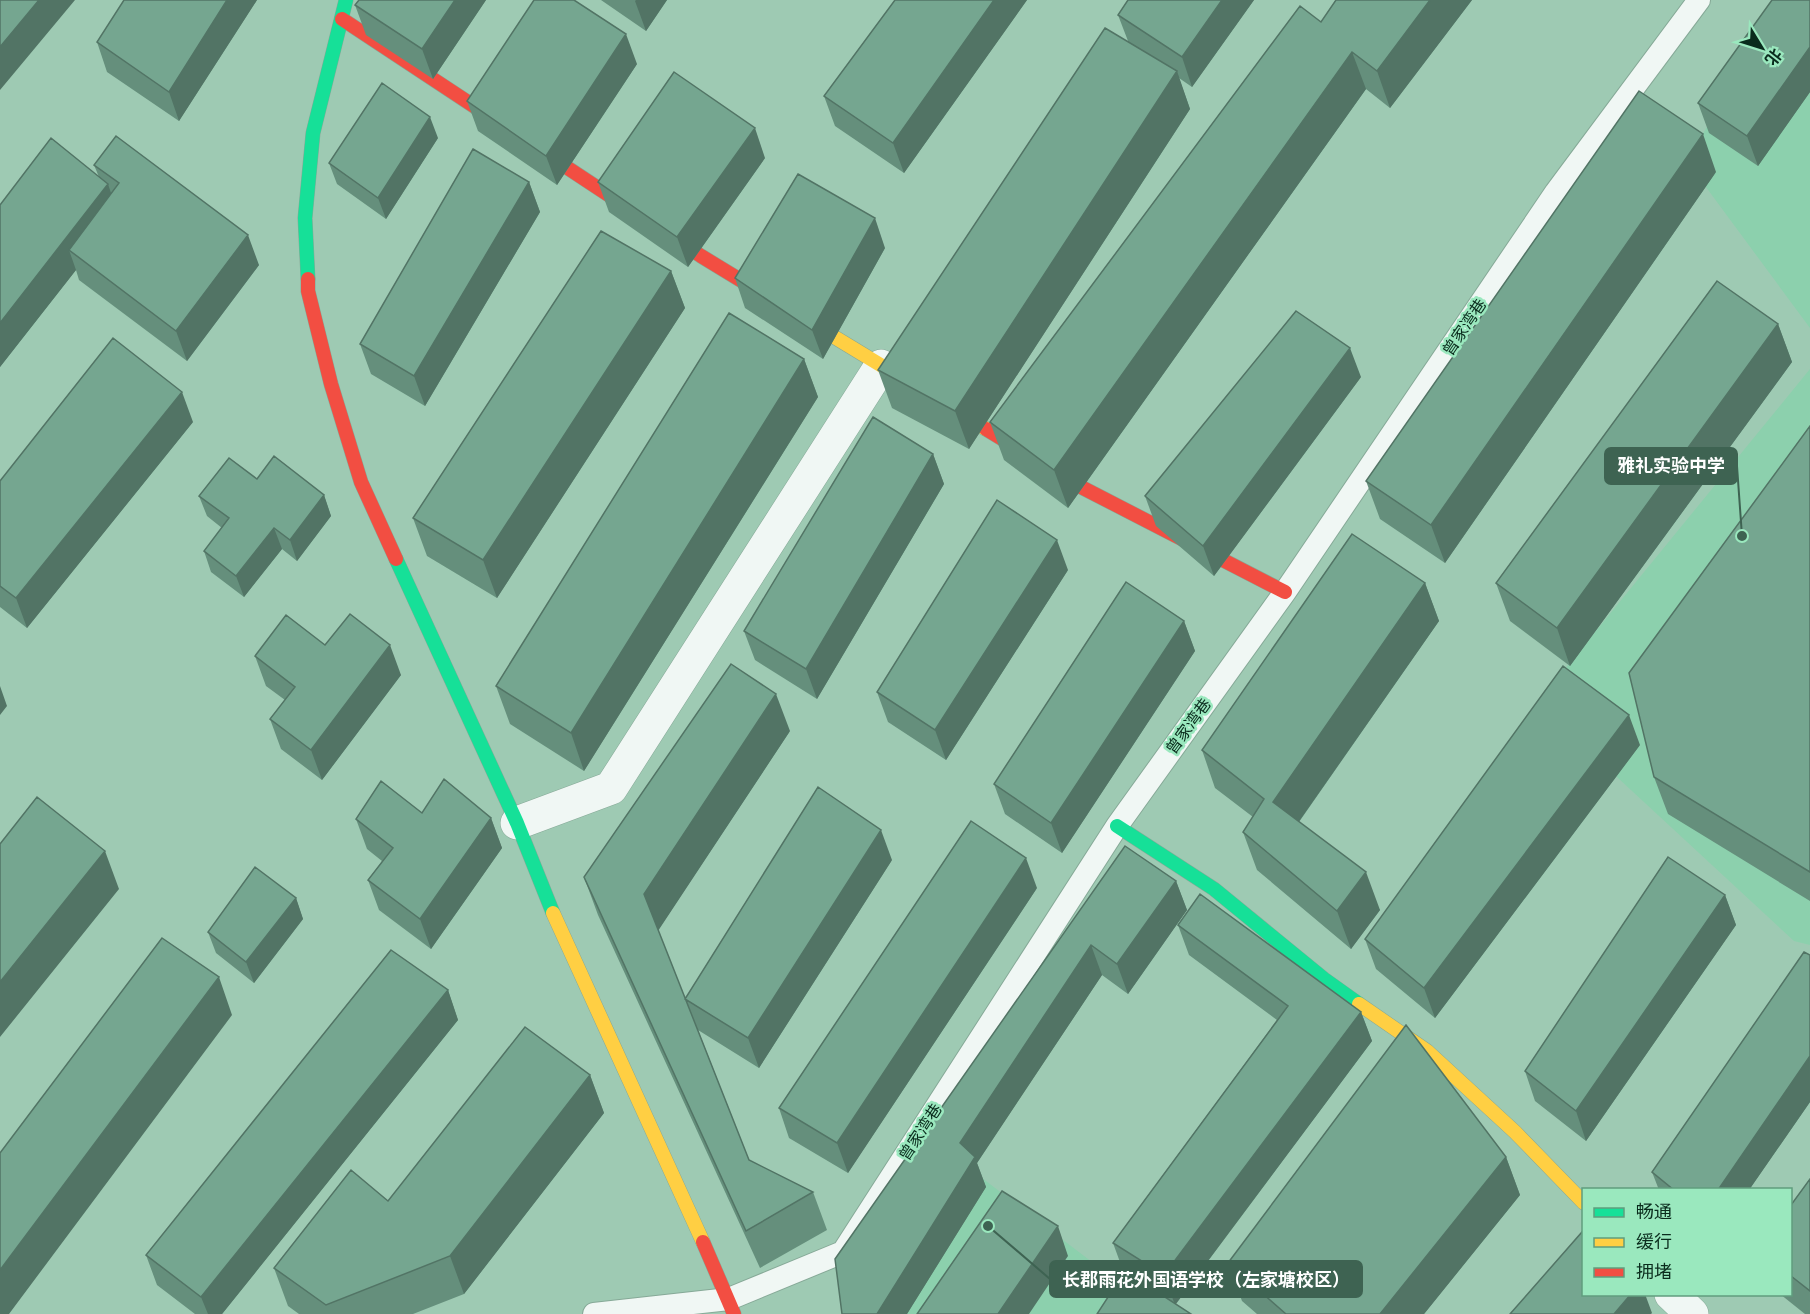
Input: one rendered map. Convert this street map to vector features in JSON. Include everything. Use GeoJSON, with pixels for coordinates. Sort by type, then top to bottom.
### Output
{"type":"FeatureCollection","features":[{"type":"Feature","properties":{"kind":"street"},"geometry":{"type":"LineString","coordinates":[[346,0],[314,133],[305,218],[308,291],[331,384],[361,482],[517,823],[551,908],[732,1306]]}},
{"type":"Feature","properties":{"kind":"street"},"geometry":{"type":"LineString","coordinates":[[342,19],[701,256],[881,366],[1081,487],[1285,592]]}},
{"type":"Feature","properties":{"kind":"street"},"geometry":{"type":"LineString","coordinates":[[517,823],[611,788],[881,366]]}},
{"type":"Feature","properties":{"kind":"street"},"geometry":{"type":"LineString","coordinates":[[1116,826],[1214,889],[1324,980],[1427,1051],[1515,1132],[1582,1201]]}},
{"type":"Feature","properties":{"kind":"street"},"geometry":{"type":"LineString","coordinates":[[1673,1296],[1692,1314]]}},
{"type":"Feature","properties":{"kind":"lane","name":"曾家湾巷"},"geometry":{"type":"LineString","coordinates":[[594,1314],[732,1306],[843,1252],[1116,826],[1285,592],[1556,192],[1699,0]]}},
{"type":"Feature","properties":{"kind":"shaded area"},"geometry":{"type":"Polygon","coordinates":[[[1788,0],[1810,0],[1810,328],[1686,160],[1788,0]]]}},
{"type":"Feature","properties":{"kind":"shaded area"},"geometry":{"type":"Polygon","coordinates":[[[1810,369],[1810,945],[1794,941],[1537,703],[1810,369]]]}},
{"type":"Feature","properties":{"kind":"shaded area"},"geometry":{"type":"Polygon","coordinates":[[[969,1168],[1160,1314],[850,1314],[969,1168]]]}},
{"type":"Feature","properties":{"kind":"building"},"geometry":{"type":"Polygon","coordinates":[[[0,0],[39,0],[0,47],[0,0]]]}},
{"type":"Feature","properties":{"kind":"building"},"geometry":{"type":"Polygon","coordinates":[[[124,0],[227,0],[169,92],[97,42],[124,0]]]}},
{"type":"Feature","properties":{"kind":"building"},"geometry":{"type":"Polygon","coordinates":[[[359,0],[455,0],[422,49],[355,5],[359,0]]]}},
{"type":"Feature","properties":{"kind":"building"},"geometry":{"type":"Polygon","coordinates":[[[534,0],[574,0],[626,34],[546,156],[467,101],[534,0]]]}},
{"type":"Feature","properties":{"kind":"building"},"geometry":{"type":"Polygon","coordinates":[[[895,0],[994,0],[893,143],[824,96],[895,0]]]}},
{"type":"Feature","properties":{"kind":"building"},"geometry":{"type":"Polygon","coordinates":[[[1128,0],[1222,0],[1182,57],[1118,15],[1128,0]]]}},
{"type":"Feature","properties":{"kind":"building"},"geometry":{"type":"Polygon","coordinates":[[[1336,0],[1430,0],[1377,71],[1352,52],[1054,470],[990,422],[1300,6],[1321,22],[1336,0]]]}},
{"type":"Feature","properties":{"kind":"building"},"geometry":{"type":"Polygon","coordinates":[[[1772,0],[1810,0],[1810,47],[1747,136],[1698,103],[1772,0]]]}},
{"type":"Feature","properties":{"kind":"building"},"geometry":{"type":"Polygon","coordinates":[[[1105,28],[1177,71],[955,411],[878,370],[1105,28]]]}},
{"type":"Feature","properties":{"kind":"building"},"geometry":{"type":"Polygon","coordinates":[[[674,72],[755,128],[677,237],[598,182],[674,72]]]}},
{"type":"Feature","properties":{"kind":"building"},"geometry":{"type":"Polygon","coordinates":[[[382,83],[430,117],[378,198],[329,163],[382,83]]]}},
{"type":"Feature","properties":{"kind":"building"},"geometry":{"type":"Polygon","coordinates":[[[1639,91],[1703,134],[1431,525],[1366,481],[1639,91]]]}},
{"type":"Feature","properties":{"kind":"building"},"geometry":{"type":"Polygon","coordinates":[[[116,136],[248,235],[176,331],[69,250],[119,183],[94,165],[116,136]]]}},
{"type":"Feature","properties":{"kind":"building"},"geometry":{"type":"Polygon","coordinates":[[[51,138],[108,184],[0,323],[0,205],[51,138]]]}},
{"type":"Feature","properties":{"kind":"building"},"geometry":{"type":"Polygon","coordinates":[[[473,149],[529,182],[414,376],[360,344],[473,149]]]}},
{"type":"Feature","properties":{"kind":"building"},"geometry":{"type":"Polygon","coordinates":[[[798,174],[875,218],[812,330],[735,278],[798,174]]]}},
{"type":"Feature","properties":{"kind":"building"},"geometry":{"type":"Polygon","coordinates":[[[601,231],[671,271],[483,560],[413,518],[601,231]]]}},
{"type":"Feature","properties":{"kind":"building"},"geometry":{"type":"Polygon","coordinates":[[[1717,281],[1778,324],[1557,628],[1496,583],[1717,281]]]}},
{"type":"Feature","properties":{"kind":"building"},"geometry":{"type":"Polygon","coordinates":[[[1296,311],[1350,348],[1203,546],[1145,496],[1296,311]]]}},
{"type":"Feature","properties":{"kind":"building"},"geometry":{"type":"Polygon","coordinates":[[[729,313],[804,359],[571,733],[496,686],[729,313]]]}},
{"type":"Feature","properties":{"kind":"building"},"geometry":{"type":"Polygon","coordinates":[[[113,338],[182,392],[16,598],[0,586],[0,481],[113,338]]]}},
{"type":"Feature","properties":{"kind":"building"},"geometry":{"type":"Polygon","coordinates":[[[873,417],[933,454],[806,669],[744,631],[873,417]]]}},
{"type":"Feature","properties":{"kind":"building"},"geometry":{"type":"Polygon","coordinates":[[[1810,426],[1810,872],[1654,777],[1629,673],[1810,426]]]}},
{"type":"Feature","properties":{"kind":"building"},"geometry":{"type":"Polygon","coordinates":[[[274,456],[324,495],[290,540],[274,528],[236,576],[204,551],[229,518],[199,496],[229,458],[257,479],[274,456]]]}},
{"type":"Feature","properties":{"kind":"building"},"geometry":{"type":"Polygon","coordinates":[[[997,500],[1057,540],[935,730],[877,692],[997,500]]]}},
{"type":"Feature","properties":{"kind":"building"},"geometry":{"type":"Polygon","coordinates":[[[1352,534],[1425,583],[1273,802],[1366,872],[1337,911],[1243,832],[1264,799],[1202,750],[1352,534]]]}},
{"type":"Feature","properties":{"kind":"building"},"geometry":{"type":"Polygon","coordinates":[[[1126,582],[1184,621],[1051,823],[994,784],[1126,582]]]}},
{"type":"Feature","properties":{"kind":"building"},"geometry":{"type":"Polygon","coordinates":[[[350,614],[390,645],[311,750],[270,719],[295,687],[255,656],[286,615],[325,645],[350,614]]]}},
{"type":"Feature","properties":{"kind":"building"},"geometry":{"type":"Polygon","coordinates":[[[731,664],[776,694],[644,894],[749,1160],[813,1192],[746,1231],[584,877],[731,664]]]}},
{"type":"Feature","properties":{"kind":"building"},"geometry":{"type":"Polygon","coordinates":[[[1563,666],[1629,715],[1424,988],[1365,939],[1563,666]]]}},
{"type":"Feature","properties":{"kind":"building"},"geometry":{"type":"Polygon","coordinates":[[[444,779],[491,818],[420,919],[368,880],[393,848],[356,819],[381,781],[422,813],[444,779]]]}},
{"type":"Feature","properties":{"kind":"building"},"geometry":{"type":"Polygon","coordinates":[[[818,787],[881,830],[748,1038],[685,999],[818,787]]]}},
{"type":"Feature","properties":{"kind":"building"},"geometry":{"type":"Polygon","coordinates":[[[37,797],[105,851],[0,982],[0,844],[37,797]]]}},
{"type":"Feature","properties":{"kind":"building"},"geometry":{"type":"Polygon","coordinates":[[[971,821],[1026,858],[837,1143],[779,1108],[971,821]]]}},
{"type":"Feature","properties":{"kind":"building"},"geometry":{"type":"Polygon","coordinates":[[[1125,846],[1176,881],[1117,964],[1091,945],[960,1143],[975,1157],[877,1314],[842,1314],[835,1259],[1125,846]]]}},
{"type":"Feature","properties":{"kind":"building"},"geometry":{"type":"Polygon","coordinates":[[[1668,857],[1725,895],[1576,1111],[1525,1071],[1668,857]]]}},
{"type":"Feature","properties":{"kind":"building"},"geometry":{"type":"Polygon","coordinates":[[[255,867],[296,898],[246,962],[208,932],[255,867]]]}},
{"type":"Feature","properties":{"kind":"building"},"geometry":{"type":"Polygon","coordinates":[[[1200,894],[1361,1012],[1164,1275],[1113,1243],[1288,1006],[1178,925],[1200,894]]]}},
{"type":"Feature","properties":{"kind":"building"},"geometry":{"type":"Polygon","coordinates":[[[162,938],[219,977],[0,1270],[0,1153],[162,938]]]}},
{"type":"Feature","properties":{"kind":"building"},"geometry":{"type":"Polygon","coordinates":[[[391,950],[448,990],[201,1297],[146,1255],[391,950]]]}},
{"type":"Feature","properties":{"kind":"building"},"geometry":{"type":"Polygon","coordinates":[[[1804,952],[1810,955],[1810,1056],[1719,1188],[1672,1188],[1652,1172],[1804,952]]]}},
{"type":"Feature","properties":{"kind":"building"},"geometry":{"type":"Polygon","coordinates":[[[1406,1025],[1506,1157],[1380,1314],[1286,1314],[1228,1263],[1406,1025]]]}},
{"type":"Feature","properties":{"kind":"building"},"geometry":{"type":"Polygon","coordinates":[[[525,1027],[590,1075],[450,1256],[326,1305],[274,1268],[351,1170],[388,1201],[525,1027]]]}},
{"type":"Feature","properties":{"kind":"building"},"geometry":{"type":"Polygon","coordinates":[[[1810,1179],[1810,1291],[1792,1277],[1792,1204],[1810,1179]]]}},
{"type":"Feature","properties":{"kind":"building"},"geometry":{"type":"Polygon","coordinates":[[[1002,1191],[1058,1226],[998,1314],[917,1314],[1002,1191]]]}},
{"type":"Feature","properties":{"kind":"building"},"geometry":{"type":"Polygon","coordinates":[[[1582,1232],[1582,1296],[1629,1296],[1614,1314],[1510,1314],[1582,1232]]]}},
{"type":"Feature","properties":{"kind":"building"},"geometry":{"type":"Polygon","coordinates":[[[1125,1271],[1191,1314],[1097,1314],[1125,1271]]]}},
{"type":"Feature","properties":{"kind":"traffic: fast"},"geometry":{"type":"LineString","coordinates":[[308,279],[305,218],[313,133],[346,0]]}},
{"type":"Feature","properties":{"kind":"traffic: fast"},"geometry":{"type":"LineString","coordinates":[[396,559],[517,823],[553,913]]}},
{"type":"Feature","properties":{"kind":"traffic: fast"},"geometry":{"type":"LineString","coordinates":[[1117,826],[1214,889],[1324,979],[1359,1004]]}},
{"type":"Feature","properties":{"kind":"traffic: slow"},"geometry":{"type":"LineString","coordinates":[[765,295],[986,429]]}},
{"type":"Feature","properties":{"kind":"traffic: slow"},"geometry":{"type":"LineString","coordinates":[[553,913],[703,1242]]}},
{"type":"Feature","properties":{"kind":"traffic: slow"},"geometry":{"type":"LineString","coordinates":[[1359,1004],[1427,1051],[1515,1132],[1582,1201]]}},
{"type":"Feature","properties":{"kind":"traffic: jam"},"geometry":{"type":"LineString","coordinates":[[342,19],[701,256],[765,295]]}},
{"type":"Feature","properties":{"kind":"traffic: jam"},"geometry":{"type":"LineString","coordinates":[[308,279],[308,291],[331,384],[361,482],[396,559]]}},
{"type":"Feature","properties":{"kind":"traffic: jam"},"geometry":{"type":"LineString","coordinates":[[986,429],[1081,487],[1285,592]]}},
{"type":"Feature","properties":{"kind":"traffic: jam"},"geometry":{"type":"LineString","coordinates":[[703,1242],[734,1314]]}},
{"type":"Feature","properties":{"kind":"place","name":"雅礼实验中学"},"geometry":{"type":"Point","coordinates":[1742,536]}},
{"type":"Feature","properties":{"kind":"place","name":"长郡雨花外国语学校（左家塘校区）"},"geometry":{"type":"Point","coordinates":[988,1226]}}]}
